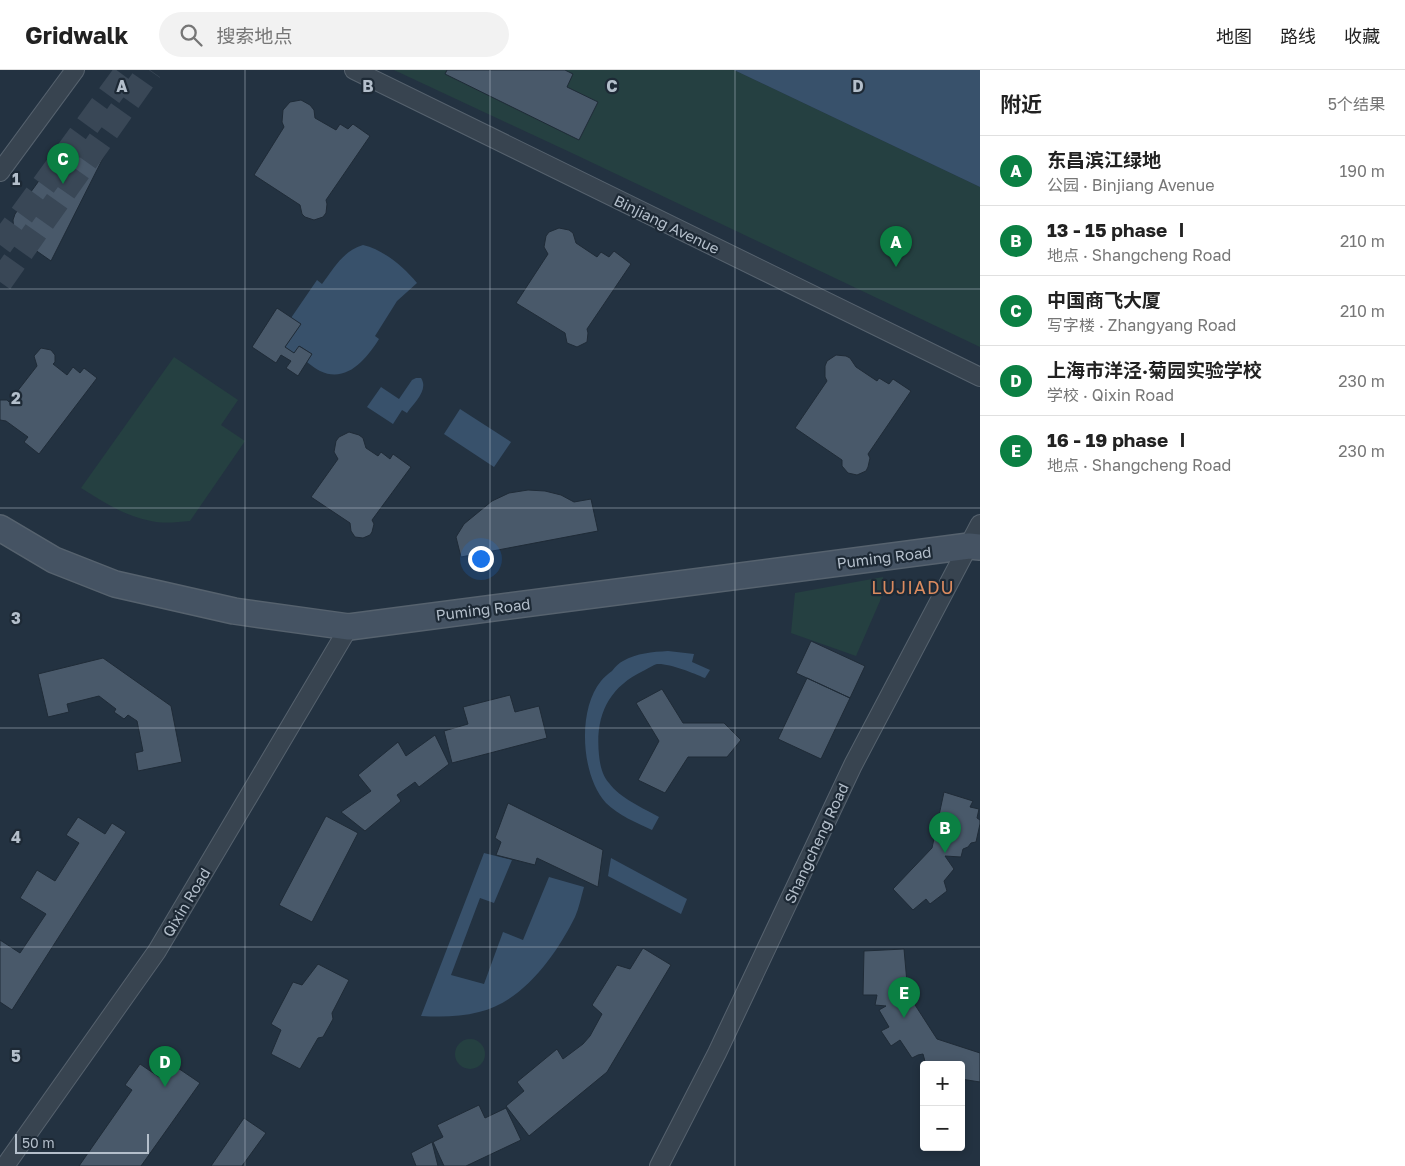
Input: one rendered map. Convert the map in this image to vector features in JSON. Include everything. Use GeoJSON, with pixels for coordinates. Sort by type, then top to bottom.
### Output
{"type":"FeatureCollection","features":[{"type":"Feature","properties":{"kind":"main road","name":"Puming Road"},"geometry":{"type":"LineString","coordinates":[[0,528],[54,560],[114,584],[234,611],[349,627],[974,546]]}},
{"type":"Feature","properties":{"kind":"street"},"geometry":{"type":"LineString","coordinates":[[0,172],[75,70]]}},
{"type":"Feature","properties":{"kind":"street","name":"Binjiang Avenue"},"geometry":{"type":"LineString","coordinates":[[354,70],[980,377]]}},
{"type":"Feature","properties":{"kind":"street","name":"Shangcheng Road"},"geometry":{"type":"LineString","coordinates":[[659,1166],[718,1054],[853,765],[974,546],[980,524]]}},
{"type":"Feature","properties":{"kind":"street","name":"Qixin Road"},"geometry":{"type":"LineString","coordinates":[[5,1166],[157,951],[349,627]]}},
{"type":"Feature","properties":{"kind":"green space"},"geometry":{"type":"Polygon","coordinates":[[[394,70],[734,70],[980,187],[980,347],[574,154],[394,70]]]}},
{"type":"Feature","properties":{"kind":"green space"},"geometry":{"type":"Polygon","coordinates":[[[174,357],[238,400],[221,425],[245,441],[190,521],[151,521],[123,512],[81,488],[174,357]]]}},
{"type":"Feature","properties":{"kind":"green space"},"geometry":{"type":"Polygon","coordinates":[[[883,577],[883,594],[856,656],[791,633],[795,593],[883,577]]]}},
{"type":"Feature","properties":{"kind":"green space"},"geometry":{"type":"Polygon","coordinates":[[[470,1039],[476,1040],[484,1048],[484,1060],[476,1068],[470,1069],[464,1068],[456,1060],[455,1054],[456,1048],[464,1040],[470,1039]]]}},
{"type":"Feature","properties":{"kind":"water"},"geometry":{"type":"Polygon","coordinates":[[[734,70],[980,70],[980,187],[734,70]]]}},
{"type":"Feature","properties":{"kind":"water"},"geometry":{"type":"Polygon","coordinates":[[[363,245],[371,247],[393,260],[417,283],[397,301],[375,336],[379,339],[369,354],[347,372],[330,374],[320,371],[307,362],[312,354],[300,346],[294,353],[285,347],[301,324],[291,318],[317,280],[322,284],[344,256],[363,245]]]}},
{"type":"Feature","properties":{"kind":"water"},"geometry":{"type":"Polygon","coordinates":[[[421,378],[423,383],[422,392],[407,413],[402,410],[393,424],[367,407],[381,387],[399,399],[412,380],[421,378]]]}},
{"type":"Feature","properties":{"kind":"water"},"geometry":{"type":"Polygon","coordinates":[[[460,409],[511,442],[494,467],[444,434],[460,409]]]}},
{"type":"Feature","properties":{"kind":"water"},"geometry":{"type":"Polygon","coordinates":[[[668,651],[694,654],[692,662],[710,670],[705,678],[668,665],[657,664],[652,666],[631,678],[613,695],[606,705],[599,728],[599,755],[605,777],[619,793],[659,817],[652,830],[616,811],[606,803],[598,791],[591,777],[587,760],[585,725],[593,693],[602,680],[617,665],[628,658],[650,652],[668,651]]]}},
{"type":"Feature","properties":{"kind":"water"},"geometry":{"type":"Polygon","coordinates":[[[484,853],[512,860],[494,903],[480,898],[451,975],[484,984],[503,932],[523,940],[549,877],[584,887],[576,914],[548,961],[524,988],[510,998],[495,1007],[472,1014],[421,1016],[484,853]]]}},
{"type":"Feature","properties":{"kind":"water"},"geometry":{"type":"Polygon","coordinates":[[[611,858],[687,899],[681,914],[608,876],[611,858]]]}},
{"type":"Feature","properties":{"kind":"building"},"geometry":{"type":"Polygon","coordinates":[[[447,70],[565,70],[573,74],[567,87],[598,102],[579,140],[445,74],[447,70]]]}},
{"type":"Feature","properties":{"kind":"building"},"geometry":{"type":"Polygon","coordinates":[[[301,100],[310,105],[314,110],[315,118],[336,130],[340,124],[348,129],[353,124],[370,136],[326,200],[326,213],[323,217],[314,220],[302,214],[300,205],[254,175],[284,127],[282,122],[283,110],[290,102],[301,100]]]}},
{"type":"Feature","properties":{"kind":"building"},"geometry":{"type":"Polygon","coordinates":[[[74,132],[105,154],[51,261],[18,238],[14,232],[13,220],[15,214],[74,132]]]}},
{"type":"Feature","properties":{"kind":"building"},"geometry":{"type":"Polygon","coordinates":[[[559,228],[573,233],[576,243],[597,257],[601,252],[609,257],[614,251],[631,264],[587,329],[587,342],[577,347],[567,343],[565,333],[516,303],[548,254],[544,247],[546,236],[549,232],[559,228]]]}},
{"type":"Feature","properties":{"kind":"building"},"geometry":{"type":"Polygon","coordinates":[[[277,308],[301,324],[285,347],[294,353],[299,346],[312,354],[298,376],[286,368],[291,361],[281,355],[276,363],[252,347],[277,308]]]}},
{"type":"Feature","properties":{"kind":"building"},"geometry":{"type":"Polygon","coordinates":[[[41,348],[51,350],[55,355],[55,362],[53,364],[67,375],[73,367],[80,373],[84,368],[97,378],[39,454],[24,442],[28,437],[6,421],[0,420],[0,400],[7,400],[9,402],[37,366],[34,356],[41,348]]]}},
{"type":"Feature","properties":{"kind":"building"},"geometry":{"type":"Polygon","coordinates":[[[836,355],[850,358],[856,367],[877,381],[879,378],[889,384],[893,379],[911,391],[868,454],[870,458],[866,471],[857,475],[848,473],[842,466],[842,460],[795,428],[827,381],[825,366],[827,361],[836,355]]]}},
{"type":"Feature","properties":{"kind":"building"},"geometry":{"type":"Polygon","coordinates":[[[349,432],[363,438],[366,448],[378,456],[381,452],[390,459],[393,454],[411,467],[372,520],[374,524],[370,535],[363,538],[355,537],[351,531],[350,523],[311,497],[338,459],[334,452],[336,441],[339,437],[349,432]]]}},
{"type":"Feature","properties":{"kind":"building"},"geometry":{"type":"Polygon","coordinates":[[[528,490],[545,491],[561,495],[574,502],[591,499],[598,531],[461,557],[456,537],[464,524],[492,501],[509,493],[528,490]]]}},
{"type":"Feature","properties":{"kind":"building"},"geometry":{"type":"Polygon","coordinates":[[[811,641],[865,666],[850,698],[796,673],[811,641]]]}},
{"type":"Feature","properties":{"kind":"building"},"geometry":{"type":"Polygon","coordinates":[[[103,658],[171,706],[182,762],[138,771],[135,753],[143,751],[137,721],[128,715],[124,719],[114,712],[116,709],[99,696],[67,704],[69,712],[48,717],[38,674],[103,658]]]}},
{"type":"Feature","properties":{"kind":"building"},"geometry":{"type":"Polygon","coordinates":[[[807,678],[850,698],[821,759],[778,739],[807,678]]]}},
{"type":"Feature","properties":{"kind":"building"},"geometry":{"type":"Polygon","coordinates":[[[662,689],[683,723],[724,723],[741,740],[727,757],[688,757],[665,793],[638,780],[659,741],[636,703],[662,689]]]}},
{"type":"Feature","properties":{"kind":"building"},"geometry":{"type":"Polygon","coordinates":[[[510,695],[515,712],[539,706],[547,738],[452,763],[444,731],[468,724],[463,707],[510,695]]]}},
{"type":"Feature","properties":{"kind":"building"},"geometry":{"type":"Polygon","coordinates":[[[435,735],[449,764],[419,787],[415,782],[397,795],[401,801],[365,831],[341,812],[371,791],[358,775],[398,742],[406,756],[435,735]]]}},
{"type":"Feature","properties":{"kind":"building"},"geometry":{"type":"Polygon","coordinates":[[[944,792],[973,801],[970,807],[979,809],[977,818],[980,820],[980,824],[976,842],[963,849],[961,857],[945,856],[954,869],[944,881],[947,891],[930,904],[926,899],[913,910],[893,889],[932,848],[944,792]]]}},
{"type":"Feature","properties":{"kind":"building"},"geometry":{"type":"Polygon","coordinates":[[[508,803],[603,850],[598,887],[537,858],[535,865],[496,855],[501,842],[495,838],[508,803]]]}},
{"type":"Feature","properties":{"kind":"building"},"geometry":{"type":"Polygon","coordinates":[[[326,816],[358,833],[312,922],[279,905],[326,816]]]}},
{"type":"Feature","properties":{"kind":"building"},"geometry":{"type":"Polygon","coordinates":[[[78,817],[105,834],[112,823],[126,832],[12,1010],[0,1002],[0,940],[20,953],[46,914],[20,898],[37,870],[55,881],[79,843],[66,835],[78,817]]]}},
{"type":"Feature","properties":{"kind":"building"},"geometry":{"type":"Polygon","coordinates":[[[643,948],[671,965],[607,1072],[529,1136],[506,1106],[524,1091],[517,1082],[557,1049],[563,1059],[583,1044],[590,1036],[602,1014],[592,1005],[617,965],[630,969],[643,948]]]}},
{"type":"Feature","properties":{"kind":"building"},"geometry":{"type":"Polygon","coordinates":[[[904,949],[908,994],[937,1039],[980,1053],[980,1082],[965,1080],[965,1061],[925,1061],[923,1054],[912,1058],[900,1040],[891,1046],[881,1031],[889,1027],[879,1010],[886,1006],[875,1005],[877,995],[863,995],[864,951],[904,949]]]}},
{"type":"Feature","properties":{"kind":"building"},"geometry":{"type":"Polygon","coordinates":[[[318,964],[349,980],[332,1013],[333,1019],[323,1037],[318,1038],[300,1069],[271,1054],[281,1030],[271,1024],[293,982],[302,985],[318,964]]]}},
{"type":"Feature","properties":{"kind":"building"},"geometry":{"type":"Polygon","coordinates":[[[140,1064],[162,1079],[172,1064],[200,1083],[141,1166],[79,1166],[132,1090],[125,1085],[140,1064]]]}},
{"type":"Feature","properties":{"kind":"building"},"geometry":{"type":"Polygon","coordinates":[[[479,1105],[485,1118],[506,1108],[521,1140],[466,1166],[444,1166],[433,1142],[443,1137],[437,1125],[479,1105]]]}},
{"type":"Feature","properties":{"kind":"building"},"geometry":{"type":"Polygon","coordinates":[[[244,1118],[266,1133],[242,1166],[211,1166],[244,1118]]]}},
{"type":"Feature","properties":{"kind":"building"},"geometry":{"type":"Polygon","coordinates":[[[432,1142],[438,1166],[416,1166],[411,1153],[432,1142]]]}},
{"type":"Feature","properties":{"kind":"tunnel"},"geometry":{"type":"LineString","coordinates":[[0,245],[128,70]]}},
{"type":"Feature","properties":{"kind":"tunnel"},"geometry":{"type":"LineString","coordinates":[[0,282],[150,70]]}},
{"type":"Feature","properties":{"kind":"place","name":"中国商飞大厦"},"geometry":{"type":"Point","coordinates":[63,184]}},
{"type":"Feature","properties":{"kind":"place","name":"东昌滨江绿地"},"geometry":{"type":"Point","coordinates":[896,267]}},
{"type":"Feature","properties":{"kind":"place","name":"13 - 15 phase Ⅰ"},"geometry":{"type":"Point","coordinates":[945,853]}},
{"type":"Feature","properties":{"kind":"place","name":"16 - 19 phase Ⅰ"},"geometry":{"type":"Point","coordinates":[904,1018]}},
{"type":"Feature","properties":{"kind":"place","name":"上海市洋泾·菊园实验学校"},"geometry":{"type":"Point","coordinates":[165,1087]}},
{"type":"Feature","properties":{"kind":"district","name":"LUJIADU"},"geometry":{"type":"Point","coordinates":[913,587]}}]}
